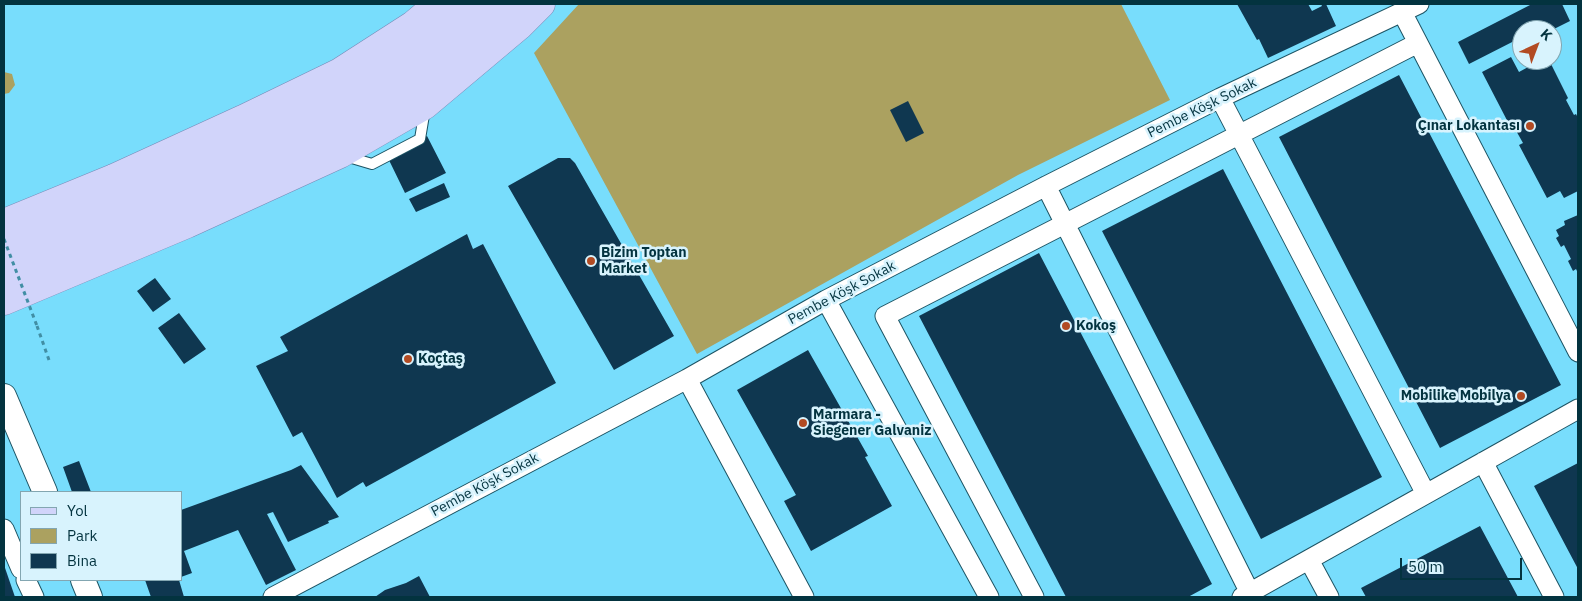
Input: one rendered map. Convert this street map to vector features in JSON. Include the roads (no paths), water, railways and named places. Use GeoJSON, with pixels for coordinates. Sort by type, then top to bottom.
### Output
{"type":"FeatureCollection","features":[{"type":"Feature","properties":{"kind":"main road"},"geometry":{"type":"LineString","coordinates":[[4,223],[114,178],[340,72],[413,24],[438,4]]}},
{"type":"Feature","properties":{"kind":"main road"},"geometry":{"type":"LineString","coordinates":[[4,272],[118,226],[246,156],[302,118],[377,76],[448,26],[472,4]]}},
{"type":"Feature","properties":{"kind":"main road"},"geometry":{"type":"LineString","coordinates":[[4,246],[97,209],[246,156],[305,144],[371,109],[424,74],[508,4]]}},
{"type":"Feature","properties":{"kind":"main road"},"geometry":{"type":"LineString","coordinates":[[4,301],[187,224],[340,154],[425,105],[512,32],[541,4]]}},
{"type":"Feature","properties":{"kind":"street"},"geometry":{"type":"LineString","coordinates":[[1410,8],[1418,43],[1578,352]]}},
{"type":"Feature","properties":{"kind":"street","name":"Pembe Köşk Sokak"},"geometry":{"type":"LineString","coordinates":[[273,597],[301,590],[687,379],[826,300],[1046,186],[1220,98],[1410,8]]}},
{"type":"Feature","properties":{"kind":"street"},"geometry":{"type":"LineString","coordinates":[[1034,597],[885,316],[1418,43]]}},
{"type":"Feature","properties":{"kind":"street"},"geometry":{"type":"LineString","coordinates":[[1220,98],[1426,494]]}},
{"type":"Feature","properties":{"kind":"street"},"geometry":{"type":"LineString","coordinates":[[1046,186],[1246,595],[1578,409]]}},
{"type":"Feature","properties":{"kind":"street"},"geometry":{"type":"LineString","coordinates":[[826,300],[989,597]]}},
{"type":"Feature","properties":{"kind":"street"},"geometry":{"type":"LineString","coordinates":[[687,379],[804,597]]}},
{"type":"Feature","properties":{"kind":"street"},"geometry":{"type":"LineString","coordinates":[[4,396],[45,491]]}},
{"type":"Feature","properties":{"kind":"street"},"geometry":{"type":"LineString","coordinates":[[1483,462],[1554,597]]}},
{"type":"Feature","properties":{"kind":"street"},"geometry":{"type":"LineString","coordinates":[[4,529],[20,567]]}},
{"type":"Feature","properties":{"kind":"street"},"geometry":{"type":"LineString","coordinates":[[1309,560],[1329,597]]}},
{"type":"Feature","properties":{"kind":"street"},"geometry":{"type":"LineString","coordinates":[[26,581],[34,597]]}},
{"type":"Feature","properties":{"kind":"street"},"geometry":{"type":"LineString","coordinates":[[83,581],[90,597]]}},
{"type":"Feature","properties":{"kind":"lane"},"geometry":{"type":"LineString","coordinates":[[214,122],[243,119]]}},
{"type":"Feature","properties":{"kind":"lane"},"geometry":{"type":"LineString","coordinates":[[114,178],[143,152]]}},
{"type":"Feature","properties":{"kind":"place","name":"Çınar Lokantası"},"geometry":{"type":"Point","coordinates":[1530,126]}},
{"type":"Feature","properties":{"kind":"place","name":"Bizim Toptan Market"},"geometry":{"type":"Point","coordinates":[591,261]}},
{"type":"Feature","properties":{"kind":"place","name":"Kokoş"},"geometry":{"type":"Point","coordinates":[1066,326]}},
{"type":"Feature","properties":{"kind":"place","name":"Koçtaş"},"geometry":{"type":"Point","coordinates":[408,359]}},
{"type":"Feature","properties":{"kind":"place","name":"Mobilike Mobilya"},"geometry":{"type":"Point","coordinates":[1521,396]}},
{"type":"Feature","properties":{"kind":"place","name":"Marmara - Siegener Galvaniz"},"geometry":{"type":"Point","coordinates":[803,423]}}]}
